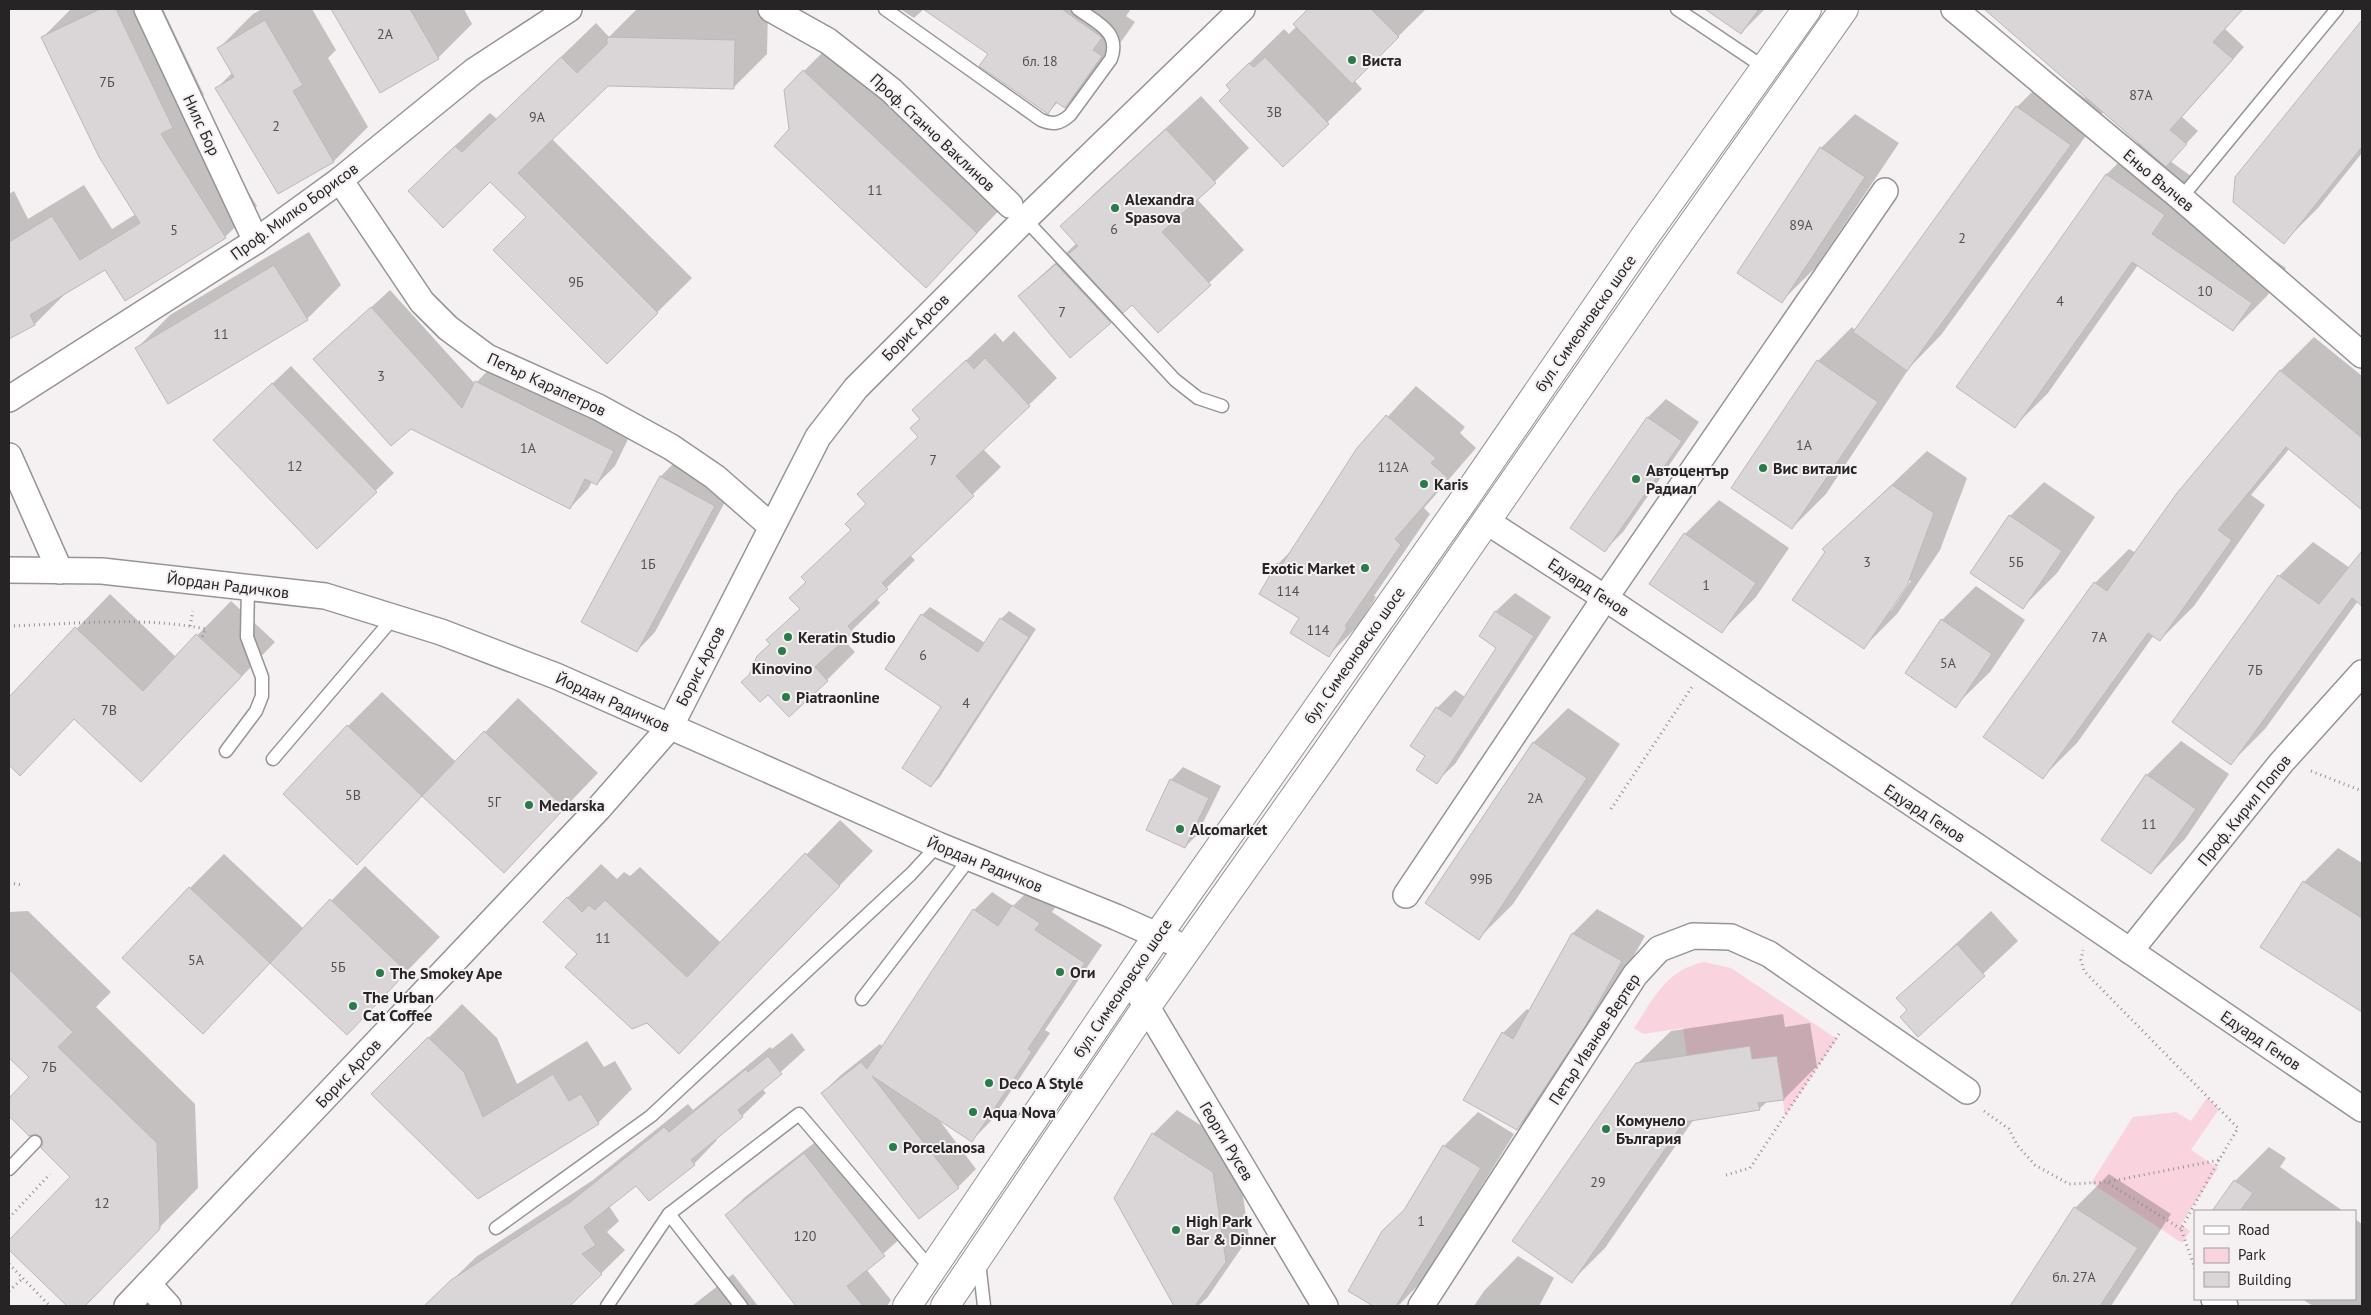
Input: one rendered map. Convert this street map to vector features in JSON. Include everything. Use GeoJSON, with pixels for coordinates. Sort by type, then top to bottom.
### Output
{"type":"FeatureCollection","features":[{"type":"Feature","properties":{"kind":"main road","name":"бул. Симеоновско шосе"},"geometry":{"type":"LineString","coordinates":[[906,1306],[1158,935],[1808,9]]}},
{"type":"Feature","properties":{"kind":"main road","name":"бул. Симеоновско шосе"},"geometry":{"type":"LineString","coordinates":[[945,1306],[1147,1006],[1844,9]]}},
{"type":"Feature","properties":{"kind":"street","name":"Нилс Бор"},"geometry":{"type":"LineString","coordinates":[[147,9],[256,241]]}},
{"type":"Feature","properties":{"kind":"street","name":"Проф. Милко Борисов"},"geometry":{"type":"LineString","coordinates":[[9,399],[256,241],[340,180],[474,71],[569,9]]}},
{"type":"Feature","properties":{"kind":"street","name":"Борис Арсов"},"geometry":{"type":"LineString","coordinates":[[127,1306],[599,808],[670,727],[818,437],[856,388],[1017,212],[1242,9]]}},
{"type":"Feature","properties":{"kind":"street","name":"Еньо Вълчев"},"geometry":{"type":"LineString","coordinates":[[1954,9],[2181,198],[2362,355]]}},
{"type":"Feature","properties":{"kind":"street","name":"Проф. Станчо Ваклинов"},"geometry":{"type":"LineString","coordinates":[[775,10],[828,40],[891,90],[1017,212]]}},
{"type":"Feature","properties":{"kind":"street","name":"Петър Карапетров"},"geometry":{"type":"LineString","coordinates":[[340,180],[422,302],[448,328],[488,357],[598,407],[671,447],[714,477],[771,526]]}},
{"type":"Feature","properties":{"kind":"street"},"geometry":{"type":"LineString","coordinates":[[1406,895],[1605,598],[1886,192]]}},
{"type":"Feature","properties":{"kind":"street"},"geometry":{"type":"LineString","coordinates":[[9,456],[60,571]]}},
{"type":"Feature","properties":{"kind":"street","name":"Едуард Генов"},"geometry":{"type":"LineString","coordinates":[[1486,520],[1605,598],[2362,1109]]}},
{"type":"Feature","properties":{"kind":"street","name":"Йордан Радичков"},"geometry":{"type":"LineString","coordinates":[[9,570],[102,571],[325,596],[441,632],[556,676],[938,845],[1188,949]]}},
{"type":"Feature","properties":{"kind":"street","name":"Проф. Кирил Попов"},"geometry":{"type":"LineString","coordinates":[[2130,951],[2282,763],[2362,673]]}},
{"type":"Feature","properties":{"kind":"street","name":"Петър Иванов-Вертер"},"geometry":{"type":"LineString","coordinates":[[1422,1306],[1635,975],[1659,949],[1693,936],[1731,937],[1769,954],[1967,1091]]}},
{"type":"Feature","properties":{"kind":"street","name":"Георги Русев"},"geometry":{"type":"LineString","coordinates":[[1129,977],[1325,1306]]}},
{"type":"Feature","properties":{"kind":"street"},"geometry":{"type":"LineString","coordinates":[[148,1284],[168,1306]]}},
{"type":"Feature","properties":{"kind":"lane"},"geometry":{"type":"LineString","coordinates":[[885,9],[1041,120],[1051,124],[1062,122],[1070,116],[1111,59],[1115,49],[1113,38],[1106,29],[1078,9]]}},
{"type":"Feature","properties":{"kind":"lane"},"geometry":{"type":"LineString","coordinates":[[1677,9],[1765,68]]}},
{"type":"Feature","properties":{"kind":"lane"},"geometry":{"type":"LineString","coordinates":[[2181,198],[2337,9]]}},
{"type":"Feature","properties":{"kind":"lane"},"geometry":{"type":"LineString","coordinates":[[1017,212],[1175,380],[1198,398],[1222,406]]}},
{"type":"Feature","properties":{"kind":"lane"},"geometry":{"type":"LineString","coordinates":[[226,751],[256,711],[262,696],[262,677],[247,636],[248,587]]}},
{"type":"Feature","properties":{"kind":"lane"},"geometry":{"type":"LineString","coordinates":[[273,759],[394,617]]}},
{"type":"Feature","properties":{"kind":"lane"},"geometry":{"type":"LineString","coordinates":[[496,1228],[651,1116],[904,880],[938,845]]}},
{"type":"Feature","properties":{"kind":"lane"},"geometry":{"type":"LineString","coordinates":[[862,999],[970,858]]}},
{"type":"Feature","properties":{"kind":"lane"},"geometry":{"type":"LineString","coordinates":[[607,1306],[669,1214],[799,1114],[932,1270]]}},
{"type":"Feature","properties":{"kind":"lane"},"geometry":{"type":"LineString","coordinates":[[9,1169],[35,1142]]}},
{"type":"Feature","properties":{"kind":"lane"},"geometry":{"type":"LineString","coordinates":[[669,1214],[741,1306]]}},
{"type":"Feature","properties":{"kind":"lane"},"geometry":{"type":"LineString","coordinates":[[978,1256],[984,1306]]}},
{"type":"Feature","properties":{"kind":"path"},"geometry":{"type":"LineString","coordinates":[[190,626],[192,611]]}},
{"type":"Feature","properties":{"kind":"path"},"geometry":{"type":"LineString","coordinates":[[9,626],[105,622],[190,626],[206,628],[201,639]]}},
{"type":"Feature","properties":{"kind":"path"},"geometry":{"type":"LineString","coordinates":[[1611,809],[1706,666]]}},
{"type":"Feature","properties":{"kind":"path"},"geometry":{"type":"LineString","coordinates":[[2282,763],[2330,777],[2362,791]]}},
{"type":"Feature","properties":{"kind":"path"},"geometry":{"type":"LineString","coordinates":[[9,883],[23,885]]}},
{"type":"Feature","properties":{"kind":"path"},"geometry":{"type":"LineString","coordinates":[[2097,929],[2083,951],[2081,960],[2084,971],[2238,1128],[2181,1229]]}},
{"type":"Feature","properties":{"kind":"path"},"geometry":{"type":"LineString","coordinates":[[1726,1175],[1750,1168],[1854,1013]]}},
{"type":"Feature","properties":{"kind":"path"},"geometry":{"type":"LineString","coordinates":[[1967,1091],[1987,1114],[2008,1129],[2017,1144],[2035,1166],[2069,1184],[2107,1182],[2219,1160]]}},
{"type":"Feature","properties":{"kind":"path"},"geometry":{"type":"LineString","coordinates":[[9,1218],[50,1174]]}},
{"type":"Feature","properties":{"kind":"path"},"geometry":{"type":"LineString","coordinates":[[2107,1182],[2181,1229],[2194,1266]]}},
{"type":"Feature","properties":{"kind":"path"},"geometry":{"type":"LineString","coordinates":[[9,1264],[50,1306]]}},
{"type":"Feature","properties":{"kind":"path"},"geometry":{"type":"LineString","coordinates":[[9,1291],[23,1278]]}},
{"type":"Feature","properties":{"kind":"green space"},"geometry":{"type":"Polygon","coordinates":[[[1704,962],[1731,968],[1837,1039],[1785,1116],[1777,1056],[1752,1059],[1750,1046],[1687,1056],[1683,1028],[1643,1034],[1634,1028],[1655,996],[1670,978],[1680,971],[1704,962]]]}},
{"type":"Feature","properties":{"kind":"green space"},"geometry":{"type":"Polygon","coordinates":[[[2207,1098],[2219,1109],[2191,1150],[2218,1168],[2181,1224],[2190,1231],[2182,1243],[2091,1183],[2133,1117],[2176,1112],[2191,1121],[2207,1098]]]}},
{"type":"Feature","properties":{"kind":"building"},"geometry":{"type":"Polygon","coordinates":[[[100,9],[116,9],[173,128],[161,134],[226,238],[125,301],[105,270],[30,315],[35,325],[9,339],[9,242],[52,216],[80,260],[140,223],[99,157],[41,37],[100,9]]]}},
{"type":"Feature","properties":{"kind":"building"},"geometry":{"type":"Polygon","coordinates":[[[331,9],[410,9],[439,59],[380,93],[331,9]]]}},
{"type":"Feature","properties":{"kind":"building"},"geometry":{"type":"Polygon","coordinates":[[[923,9],[1062,9],[1102,38],[1093,50],[1102,56],[1065,108],[1056,102],[1048,114],[979,66],[988,54],[923,9]]]}},
{"type":"Feature","properties":{"kind":"building","name":"Виста"},"geometry":{"type":"Polygon","coordinates":[[[1308,9],[1371,9],[1399,37],[1352,84],[1293,24],[1308,9]]]}},
{"type":"Feature","properties":{"kind":"building"},"geometry":{"type":"Polygon","coordinates":[[[1705,9],[1759,9],[1741,34],[1705,9]]]}},
{"type":"Feature","properties":{"kind":"building"},"geometry":{"type":"Polygon","coordinates":[[[1984,9],[2243,9],[2213,42],[2233,59],[2170,130],[2187,144],[2166,167],[1984,9]]]}},
{"type":"Feature","properties":{"kind":"building"},"geometry":{"type":"Polygon","coordinates":[[[265,20],[303,85],[293,91],[334,162],[278,194],[215,88],[234,77],[217,48],[265,20]]]}},
{"type":"Feature","properties":{"kind":"building"},"geometry":{"type":"Polygon","coordinates":[[[2362,20],[2362,147],[2284,244],[2233,202],[2235,177],[2362,20]]]}},
{"type":"Feature","properties":{"kind":"building"},"geometry":{"type":"Polygon","coordinates":[[[607,37],[735,40],[734,89],[608,86],[518,173],[658,313],[607,364],[493,250],[526,217],[490,182],[443,228],[408,191],[455,146],[462,152],[561,57],[577,73],[607,44],[607,37]]]}},
{"type":"Feature","properties":{"kind":"building"},"geometry":{"type":"Polygon","coordinates":[[[1265,57],[1329,124],[1283,167],[1219,101],[1230,90],[1226,85],[1249,63],[1254,67],[1265,57]]]}},
{"type":"Feature","properties":{"kind":"building"},"geometry":{"type":"Polygon","coordinates":[[[803,70],[977,233],[926,288],[774,146],[789,129],[784,90],[803,70]]]}},
{"type":"Feature","properties":{"kind":"building"},"geometry":{"type":"Polygon","coordinates":[[[2016,106],[2071,145],[1907,371],[1853,332],[2016,106]]]}},
{"type":"Feature","properties":{"kind":"building"},"geometry":{"type":"Polygon","coordinates":[[[1166,129],[1216,183],[1162,232],[1211,285],[1158,333],[1132,305],[1123,313],[1068,254],[1078,246],[1060,226],[1166,129]]]}},
{"type":"Feature","properties":{"kind":"building"},"geometry":{"type":"Polygon","coordinates":[[[1820,147],[1865,177],[1782,303],[1737,273],[1820,147]]]}},
{"type":"Feature","properties":{"kind":"building"},"geometry":{"type":"Polygon","coordinates":[[[2106,174],[2165,215],[2152,234],[2252,303],[2233,331],[2132,262],[2015,428],[1956,387],[2106,174]]]}},
{"type":"Feature","properties":{"kind":"building"},"geometry":{"type":"Polygon","coordinates":[[[1056,264],[1111,323],[1070,358],[1018,296],[1056,264]]]}},
{"type":"Feature","properties":{"kind":"building"},"geometry":{"type":"Polygon","coordinates":[[[274,265],[308,320],[168,404],[135,348],[274,265]]]}},
{"type":"Feature","properties":{"kind":"building"},"geometry":{"type":"Polygon","coordinates":[[[371,307],[462,408],[475,381],[614,451],[597,485],[585,479],[570,509],[411,429],[391,446],[313,359],[371,307]]]}},
{"type":"Feature","properties":{"kind":"building"},"geometry":{"type":"Polygon","coordinates":[[[985,358],[1030,406],[956,476],[974,496],[882,583],[888,589],[848,626],[853,632],[815,667],[828,681],[789,717],[768,695],[760,702],[741,682],[749,675],[757,656],[770,644],[766,640],[800,609],[789,598],[806,582],[801,577],[851,530],[845,524],[866,504],[857,494],[918,437],[910,428],[920,419],[912,410],[966,360],[974,369],[985,358]]]}},
{"type":"Feature","properties":{"kind":"building"},"geometry":{"type":"Polygon","coordinates":[[[1817,360],[1878,402],[1792,529],[1731,488],[1817,360]]]}},
{"type":"Feature","properties":{"kind":"building"},"geometry":{"type":"Polygon","coordinates":[[[2280,370],[2362,438],[2362,510],[2286,447],[2218,530],[2232,540],[2160,641],[2148,633],[2043,779],[1983,737],[2094,582],[2107,591],[2177,493],[2280,370]]]}},
{"type":"Feature","properties":{"kind":"building"},"geometry":{"type":"Polygon","coordinates":[[[272,383],[377,492],[317,549],[213,440],[272,383]]]}},
{"type":"Feature","properties":{"kind":"building"},"geometry":{"type":"Polygon","coordinates":[[[1386,415],[1436,458],[1431,463],[1448,478],[1395,539],[1401,545],[1345,626],[1347,628],[1329,657],[1290,633],[1299,618],[1259,594],[1277,563],[1281,566],[1357,448],[1386,415]]]}},
{"type":"Feature","properties":{"kind":"building"},"geometry":{"type":"Polygon","coordinates":[[[1647,417],[1682,441],[1605,552],[1570,528],[1647,417]]]}},
{"type":"Feature","properties":{"kind":"building"},"geometry":{"type":"Polygon","coordinates":[[[660,476],[715,506],[637,652],[581,622],[660,476]]]}},
{"type":"Feature","properties":{"kind":"building"},"geometry":{"type":"Polygon","coordinates":[[[1892,485],[1934,513],[1907,586],[1864,649],[1792,600],[1825,552],[1822,549],[1892,485]]]}},
{"type":"Feature","properties":{"kind":"building"},"geometry":{"type":"Polygon","coordinates":[[[2009,515],[2062,551],[2023,609],[1970,573],[2009,515]]]}},
{"type":"Feature","properties":{"kind":"building"},"geometry":{"type":"Polygon","coordinates":[[[1684,533],[1756,583],[1722,633],[1649,584],[1684,533]]]}},
{"type":"Feature","properties":{"kind":"building"},"geometry":{"type":"Polygon","coordinates":[[[2362,551],[2362,606],[2352,598],[2231,765],[2172,722],[2278,575],[2319,604],[2362,551]]]}},
{"type":"Feature","properties":{"kind":"building"},"geometry":{"type":"Polygon","coordinates":[[[1495,611],[1534,636],[1437,784],[1416,770],[1425,756],[1410,746],[1436,707],[1451,717],[1496,648],[1479,636],[1495,611]]]}},
{"type":"Feature","properties":{"kind":"building"},"geometry":{"type":"Polygon","coordinates":[[[921,614],[978,652],[1000,618],[1029,637],[931,787],[902,768],[941,707],[885,669],[921,614]]]}},
{"type":"Feature","properties":{"kind":"building"},"geometry":{"type":"Polygon","coordinates":[[[1941,619],[1992,654],[1956,708],[1905,673],[1941,619]]]}},
{"type":"Feature","properties":{"kind":"building"},"geometry":{"type":"Polygon","coordinates":[[[75,627],[143,691],[196,634],[242,676],[141,782],[74,719],[20,776],[9,765],[9,697],[75,627]]]}},
{"type":"Feature","properties":{"kind":"building"},"geometry":{"type":"Polygon","coordinates":[[[347,725],[422,796],[357,865],[283,794],[347,725]]]}},
{"type":"Feature","properties":{"kind":"building"},"geometry":{"type":"Polygon","coordinates":[[[484,731],[565,808],[504,873],[422,796],[484,731]]]}},
{"type":"Feature","properties":{"kind":"building"},"geometry":{"type":"Polygon","coordinates":[[[1533,742],[1587,778],[1479,940],[1425,903],[1533,742]]]}},
{"type":"Feature","properties":{"kind":"building"},"geometry":{"type":"Polygon","coordinates":[[[2146,774],[2196,809],[2151,874],[2101,840],[2146,774]]]}},
{"type":"Feature","properties":{"kind":"building"},"geometry":{"type":"Polygon","coordinates":[[[1170,779],[1209,798],[1185,848],[1146,830],[1170,779]]]}},
{"type":"Feature","properties":{"kind":"building"},"geometry":{"type":"Polygon","coordinates":[[[805,853],[840,886],[679,1054],[647,1023],[632,1029],[565,967],[577,954],[543,922],[567,897],[582,912],[589,905],[595,910],[605,900],[687,977],[805,853]]]}},
{"type":"Feature","properties":{"kind":"building"},"geometry":{"type":"Polygon","coordinates":[[[2303,881],[2362,918],[2362,1012],[2260,947],[2303,881]]]}},
{"type":"Feature","properties":{"kind":"building"},"geometry":{"type":"Polygon","coordinates":[[[189,887],[270,963],[203,1034],[122,958],[189,887]]]}},
{"type":"Feature","properties":{"kind":"building"},"geometry":{"type":"Polygon","coordinates":[[[330,899],[407,972],[347,1035],[270,963],[330,899]]]}},
{"type":"Feature","properties":{"kind":"building"},"geometry":{"type":"Polygon","coordinates":[[[1012,905],[1040,923],[1035,930],[1085,963],[1028,1049],[1032,1052],[972,1142],[872,1076],[959,1188],[919,1219],[821,1093],[861,1062],[867,1069],[973,909],[998,926],[1012,905]]]}},
{"type":"Feature","properties":{"kind":"building"},"geometry":{"type":"Polygon","coordinates":[[[1572,933],[1622,961],[1586,1025],[1517,1130],[1463,1100],[1502,1032],[1513,1039],[1572,933]]]}},
{"type":"Feature","properties":{"kind":"building"},"geometry":{"type":"Polygon","coordinates":[[[1957,944],[1985,976],[1918,1037],[1900,1017],[1907,1010],[1896,998],[1957,944]]]}},
{"type":"Feature","properties":{"kind":"building"},"geometry":{"type":"Polygon","coordinates":[[[9,969],[73,1032],[58,1047],[157,1143],[160,1229],[85,1306],[67,1306],[9,1250],[9,1240],[70,1177],[41,1148],[43,1143],[41,1137],[36,1134],[29,1136],[9,1116],[9,1098],[29,1077],[9,1058],[9,969]]]}},
{"type":"Feature","properties":{"kind":"building"},"geometry":{"type":"Polygon","coordinates":[[[428,1037],[464,1072],[483,1117],[553,1074],[569,1101],[581,1094],[599,1124],[478,1199],[371,1094],[428,1037]]]}},
{"type":"Feature","properties":{"kind":"building"},"geometry":{"type":"Polygon","coordinates":[[[1750,1046],[1752,1059],[1777,1056],[1784,1100],[1758,1103],[1760,1110],[1684,1122],[1572,1283],[1512,1241],[1636,1063],[1750,1046]]]}},
{"type":"Feature","properties":{"kind":"building"},"geometry":{"type":"Polygon","coordinates":[[[768,1056],[782,1074],[738,1110],[743,1117],[691,1160],[695,1165],[649,1201],[636,1186],[584,1227],[596,1245],[582,1254],[602,1274],[570,1306],[424,1306],[451,1280],[569,1203],[664,1127],[669,1132],[746,1069],[748,1072],[768,1056]]]}},
{"type":"Feature","properties":{"kind":"building","name":"High Park Bar & Dinner"},"geometry":{"type":"Polygon","coordinates":[[[1152,1133],[1213,1172],[1226,1262],[1195,1306],[1174,1306],[1114,1198],[1152,1133]]]}},
{"type":"Feature","properties":{"kind":"building"},"geometry":{"type":"Polygon","coordinates":[[[1443,1145],[1481,1168],[1396,1306],[1373,1306],[1348,1291],[1382,1231],[1404,1210],[1443,1145]]]}},
{"type":"Feature","properties":{"kind":"building"},"geometry":{"type":"Polygon","coordinates":[[[804,1153],[885,1256],[847,1286],[863,1306],[796,1306],[725,1215],[804,1153]]]}},
{"type":"Feature","properties":{"kind":"building"},"geometry":{"type":"Polygon","coordinates":[[[2234,1180],[2253,1193],[2241,1210],[2213,1210],[2234,1180]]]}},
{"type":"Feature","properties":{"kind":"building"},"geometry":{"type":"Polygon","coordinates":[[[2074,1207],[2138,1248],[2100,1306],[2010,1306],[2074,1207]]]}},
{"type":"Feature","properties":{"kind":"place","name":"Виста"},"geometry":{"type":"Point","coordinates":[1352,60]}},
{"type":"Feature","properties":{"kind":"place","name":"Alexandra Spasova"},"geometry":{"type":"Point","coordinates":[1115,208]}},
{"type":"Feature","properties":{"kind":"place","name":"Вис виталис"},"geometry":{"type":"Point","coordinates":[1763,468]}},
{"type":"Feature","properties":{"kind":"place","name":"Автоцентър Радиал"},"geometry":{"type":"Point","coordinates":[1636,479]}},
{"type":"Feature","properties":{"kind":"place","name":"Karis"},"geometry":{"type":"Point","coordinates":[1424,484]}},
{"type":"Feature","properties":{"kind":"place","name":"Exotic Market"},"geometry":{"type":"Point","coordinates":[1365,568]}},
{"type":"Feature","properties":{"kind":"place","name":"Keratin Studio"},"geometry":{"type":"Point","coordinates":[788,637]}},
{"type":"Feature","properties":{"kind":"place","name":"Kinovino"},"geometry":{"type":"Point","coordinates":[782,651]}},
{"type":"Feature","properties":{"kind":"place","name":"Piatraonline"},"geometry":{"type":"Point","coordinates":[786,697]}},
{"type":"Feature","properties":{"kind":"place","name":"Medarska"},"geometry":{"type":"Point","coordinates":[529,805]}},
{"type":"Feature","properties":{"kind":"place","name":"Alcomarket"},"geometry":{"type":"Point","coordinates":[1180,829]}},
{"type":"Feature","properties":{"kind":"place","name":"Оги"},"geometry":{"type":"Point","coordinates":[1060,972]}},
{"type":"Feature","properties":{"kind":"place","name":"The Smokey Ape"},"geometry":{"type":"Point","coordinates":[380,973]}},
{"type":"Feature","properties":{"kind":"place","name":"The Urban Cat Coffee"},"geometry":{"type":"Point","coordinates":[353,1006]}},
{"type":"Feature","properties":{"kind":"place","name":"Deco A Style"},"geometry":{"type":"Point","coordinates":[989,1083]}},
{"type":"Feature","properties":{"kind":"place","name":"Aqua Nova"},"geometry":{"type":"Point","coordinates":[973,1112]}},
{"type":"Feature","properties":{"kind":"place","name":"Комунело България"},"geometry":{"type":"Point","coordinates":[1606,1129]}},
{"type":"Feature","properties":{"kind":"place","name":"Porcelanosa"},"geometry":{"type":"Point","coordinates":[893,1147]}},
{"type":"Feature","properties":{"kind":"place","name":"High Park Bar & Dinner"},"geometry":{"type":"Point","coordinates":[1176,1230]}}]}
